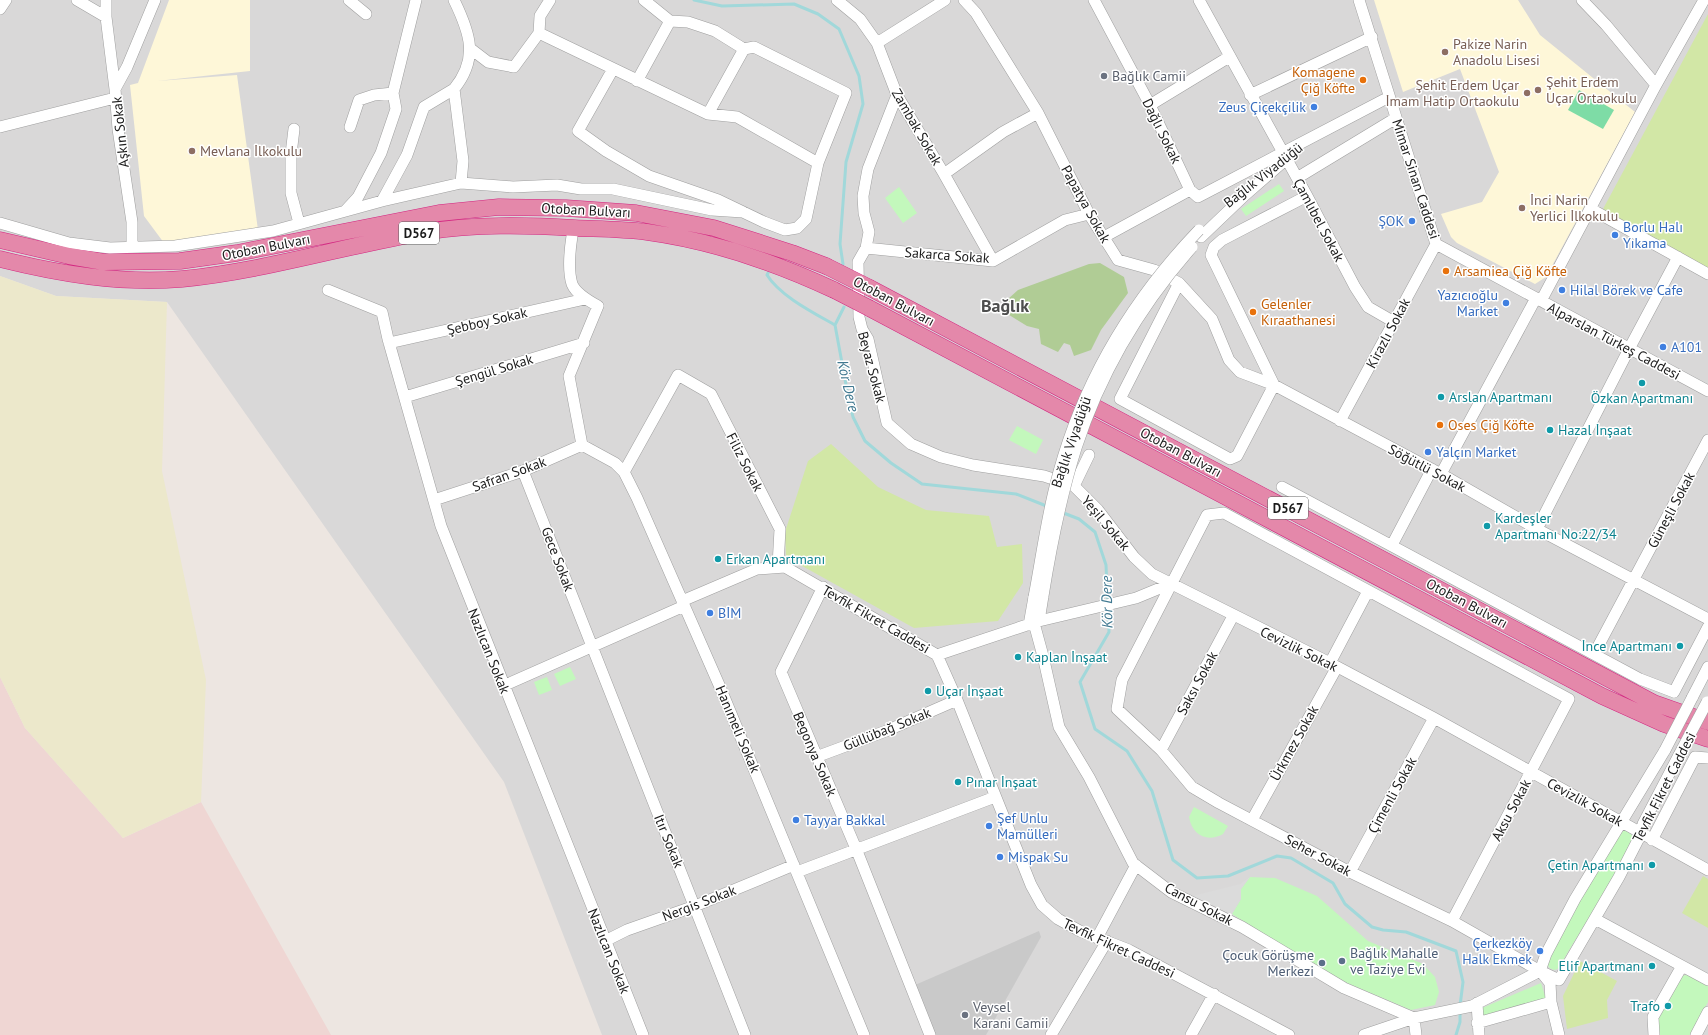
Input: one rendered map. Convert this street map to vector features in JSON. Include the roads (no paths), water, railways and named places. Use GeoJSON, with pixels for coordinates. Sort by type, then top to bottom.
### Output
{"type":"FeatureCollection","features":[{"type":"Feature","properties":{"kind":"highway","name":"Otoban Bulvarı"},"geometry":{"type":"LineString","coordinates":[[0,240],[69,256],[104,262],[180,261],[237,253],[440,213],[499,207],[566,208],[636,213],[714,228],[792,253],[826,266],[1654,703],[1708,722]]}},
{"type":"Feature","properties":{"kind":"highway","name":"Otoban Bulvarı"},"geometry":{"type":"LineString","coordinates":[[0,259],[90,277],[138,280],[180,279],[246,270],[427,232],[519,224],[646,232],[712,244],[787,268],[834,290],[1602,696],[1664,724],[1708,739]]}},
{"type":"Feature","properties":{"kind":"street"},"geometry":{"type":"LineString","coordinates":[[0,9],[6,0]]}},
{"type":"Feature","properties":{"kind":"street"},"geometry":{"type":"LineString","coordinates":[[77,0],[106,17]]}},
{"type":"Feature","properties":{"kind":"street"},"geometry":{"type":"LineString","coordinates":[[0,127],[115,94],[106,17],[106,0]]}},
{"type":"Feature","properties":{"kind":"street","name":"Aşkın Sokak"},"geometry":{"type":"LineString","coordinates":[[132,247],[132,222],[115,94],[154,0]]}},
{"type":"Feature","properties":{"kind":"street"},"geometry":{"type":"LineString","coordinates":[[349,0],[366,14]]}},
{"type":"Feature","properties":{"kind":"street"},"geometry":{"type":"LineString","coordinates":[[346,210],[358,197],[381,153],[396,109],[393,93],[416,0]]}},
{"type":"Feature","properties":{"kind":"street"},"geometry":{"type":"LineString","coordinates":[[472,49],[488,62],[514,67],[539,33],[540,16],[550,0]]}},
{"type":"Feature","properties":{"kind":"street"},"geometry":{"type":"LineString","coordinates":[[612,69],[578,131],[606,151],[649,176],[718,200],[785,230],[797,228],[806,219],[818,163],[846,93],[754,47],[744,49],[714,31],[688,22],[670,21],[644,0]]}},
{"type":"Feature","properties":{"kind":"street","name":"Zambak Sokak"},"geometry":{"type":"LineString","coordinates":[[837,0],[860,19],[877,43],[897,96],[944,174],[992,261]]}},
{"type":"Feature","properties":{"kind":"street"},"geometry":{"type":"LineString","coordinates":[[877,43],[945,0]]}},
{"type":"Feature","properties":{"kind":"street","name":"Papatya Sokak"},"geometry":{"type":"LineString","coordinates":[[964,0],[976,13],[1038,113],[1089,214],[1118,260],[1154,270],[1179,283],[1212,318],[1229,360],[1240,372]]}},
{"type":"Feature","properties":{"kind":"street","name":"Dağlı Sokak"},"geometry":{"type":"LineString","coordinates":[[1094,0],[1150,105],[1194,194]]}},
{"type":"Feature","properties":{"kind":"street","name":"Çamlıbel Sokak"},"geometry":{"type":"LineString","coordinates":[[1199,0],[1229,57],[1307,196],[1355,288],[1368,307],[1394,322]]}},
{"type":"Feature","properties":{"kind":"street","name":"Mimar Sinan Caddesi"},"geometry":{"type":"LineString","coordinates":[[1359,0],[1372,37],[1436,244],[1520,290]]}},
{"type":"Feature","properties":{"kind":"street"},"geometry":{"type":"LineString","coordinates":[[1582,0],[1606,25],[1656,85]]}},
{"type":"Feature","properties":{"kind":"street"},"geometry":{"type":"LineString","coordinates":[[1392,545],[1539,300],[1591,209],[1656,85],[1704,0]]}},
{"type":"Feature","properties":{"kind":"street"},"geometry":{"type":"LineString","coordinates":[[382,201],[407,155],[424,107],[454,89],[463,78],[472,49],[462,14],[456,1]]}},
{"type":"Feature","properties":{"kind":"street"},"geometry":{"type":"LineString","coordinates":[[637,81],[670,21]]}},
{"type":"Feature","properties":{"kind":"street"},"geometry":{"type":"LineString","coordinates":[[539,33],[708,114],[736,117],[818,163]]}},
{"type":"Feature","properties":{"kind":"street"},"geometry":{"type":"LineString","coordinates":[[1250,95],[1372,37]]}},
{"type":"Feature","properties":{"kind":"street"},"geometry":{"type":"LineString","coordinates":[[708,114],[744,49]]}},
{"type":"Feature","properties":{"kind":"street"},"geometry":{"type":"LineString","coordinates":[[1150,105],[1229,57]]}},
{"type":"Feature","properties":{"kind":"street"},"geometry":{"type":"LineString","coordinates":[[454,89],[463,160],[461,183]]}},
{"type":"Feature","properties":{"kind":"street"},"geometry":{"type":"LineString","coordinates":[[350,127],[359,100],[374,95],[393,93]]}},
{"type":"Feature","properties":{"kind":"street"},"geometry":{"type":"LineString","coordinates":[[866,248],[868,232],[864,213],[864,196],[868,170],[897,96]]}},
{"type":"Feature","properties":{"kind":"street","name":"Bağlık Viyadüğü"},"geometry":{"type":"LineString","coordinates":[[1034,623],[1055,487],[1075,421],[1103,359],[1134,307],[1170,261],[1200,233],[1236,194],[1284,156],[1306,141],[1390,97]]}},
{"type":"Feature","properties":{"kind":"street"},"geometry":{"type":"LineString","coordinates":[[944,174],[1003,132],[1038,113]]}},
{"type":"Feature","properties":{"kind":"street"},"geometry":{"type":"LineString","coordinates":[[1296,178],[1396,118]]}},
{"type":"Feature","properties":{"kind":"street"},"geometry":{"type":"LineString","coordinates":[[294,129],[291,154],[291,194],[299,222]]}},
{"type":"Feature","properties":{"kind":"street"},"geometry":{"type":"LineString","coordinates":[[1104,237],[1194,194],[1284,156]]}},
{"type":"Feature","properties":{"kind":"street"},"geometry":{"type":"LineString","coordinates":[[0,223],[69,243],[110,248],[175,246],[272,231],[299,222],[346,210],[461,183],[513,187],[557,186],[581,189],[613,189],[712,210],[743,212]]}},
{"type":"Feature","properties":{"kind":"street"},"geometry":{"type":"LineString","coordinates":[[1179,283],[1120,399],[1230,459],[1237,456],[1274,385],[1211,255],[1214,247],[1222,240],[1307,196]]}},
{"type":"Feature","properties":{"kind":"street"},"geometry":{"type":"LineString","coordinates":[[1591,209],[1708,274]]}},
{"type":"Feature","properties":{"kind":"street","name":"Sakarca Sokak"},"geometry":{"type":"LineString","coordinates":[[866,248],[992,261],[1065,220],[1089,214]]}},
{"type":"Feature","properties":{"kind":"street"},"geometry":{"type":"LineString","coordinates":[[572,236],[570,254],[572,284],[585,299],[598,306],[570,376],[582,445]]}},
{"type":"Feature","properties":{"kind":"street","name":"Kirazlı Sokak"},"geometry":{"type":"LineString","coordinates":[[1340,421],[1436,244]]}},
{"type":"Feature","properties":{"kind":"street","name":"Beyaz Sokak"},"geometry":{"type":"LineString","coordinates":[[866,248],[858,262],[859,317],[862,330],[868,339],[887,422],[911,444],[941,457]]}},
{"type":"Feature","properties":{"kind":"street"},"geometry":{"type":"LineString","coordinates":[[1537,529],[1678,257]]}},
{"type":"Feature","properties":{"kind":"street","name":"Nazlıcan Sokak"},"geometry":{"type":"LineString","coordinates":[[328,290],[382,312],[389,343],[434,500],[440,526],[643,1035]]}},
{"type":"Feature","properties":{"kind":"street","name":"Alparslan Türkeş Caddesi"},"geometry":{"type":"LineString","coordinates":[[1520,290],[1708,391]]}},
{"type":"Feature","properties":{"kind":"street","name":"Şebboy Sokak"},"geometry":{"type":"LineString","coordinates":[[389,343],[585,299]]}},
{"type":"Feature","properties":{"kind":"street","name":"Şengül Sokak"},"geometry":{"type":"LineString","coordinates":[[405,397],[584,343]]}},
{"type":"Feature","properties":{"kind":"street","name":"Söğütlü Sokak"},"geometry":{"type":"LineString","coordinates":[[1240,372],[1274,385],[1437,472],[1537,529],[1708,619]]}},
{"type":"Feature","properties":{"kind":"street","name":"Filiz Sokak"},"geometry":{"type":"LineString","coordinates":[[624,472],[678,376],[711,394],[780,529],[778,566]]}},
{"type":"Feature","properties":{"kind":"street","name":"Güneşli Sokak"},"geometry":{"type":"LineString","coordinates":[[1594,654],[1708,440]]}},
{"type":"Feature","properties":{"kind":"street","name":"Safran Sokak"},"geometry":{"type":"LineString","coordinates":[[434,500],[523,471],[582,445]]}},
{"type":"Feature","properties":{"kind":"street","name":"Hanımeli Sokak"},"geometry":{"type":"LineString","coordinates":[[582,445],[615,463],[624,472],[637,498],[720,687],[864,1035]]}},
{"type":"Feature","properties":{"kind":"street"},"geometry":{"type":"LineString","coordinates":[[1074,486],[1089,455]]}},
{"type":"Feature","properties":{"kind":"street","name":"Yeşil Sokak"},"geometry":{"type":"LineString","coordinates":[[941,457],[973,465],[1044,476],[1074,486],[1098,510],[1134,557],[1152,574],[1170,584]]}},
{"type":"Feature","properties":{"kind":"street","name":"Gece Sokak"},"geometry":{"type":"LineString","coordinates":[[523,471],[592,648]]}},
{"type":"Feature","properties":{"kind":"street"},"geometry":{"type":"LineString","coordinates":[[1282,487],[1640,679],[1674,692],[1708,627]]}},
{"type":"Feature","properties":{"kind":"street"},"geometry":{"type":"LineString","coordinates":[[937,655],[1034,623],[1136,598],[1170,584],[1207,515],[1224,513],[1368,591]]}},
{"type":"Feature","properties":{"kind":"street"},"geometry":{"type":"LineString","coordinates":[[503,686],[592,648],[757,570],[778,566]]}},
{"type":"Feature","properties":{"kind":"street","name":"Tevfik Fikret Caddesi"},"geometry":{"type":"LineString","coordinates":[[778,566],[785,567],[823,588],[937,655],[957,700],[1031,885],[1042,905],[1058,919],[1214,994],[1289,1035]]}},
{"type":"Feature","properties":{"kind":"street","name":"Cevizlik Sokak"},"geometry":{"type":"LineString","coordinates":[[1170,584],[1333,665],[1434,718],[1531,772],[1624,819],[1641,834],[1708,870]]}},
{"type":"Feature","properties":{"kind":"street","name":"Seher Sokak"},"geometry":{"type":"LineString","coordinates":[[1170,584],[1163,601],[1122,680],[1117,709],[1161,750],[1192,787],[1218,803],[1350,872],[1452,921],[1540,972]]}},
{"type":"Feature","properties":{"kind":"street","name":"Begonya Sokak"},"geometry":{"type":"LineString","coordinates":[[823,588],[781,672],[857,851],[930,1035]]}},
{"type":"Feature","properties":{"kind":"street","name":"Ürkmez Sokak"},"geometry":{"type":"LineString","coordinates":[[1252,820],[1333,665],[1368,591]]}},
{"type":"Feature","properties":{"kind":"street","name":"Aksu Sokak"},"geometry":{"type":"LineString","coordinates":[[1368,591],[1569,699],[1452,921]]}},
{"type":"Feature","properties":{"kind":"street","name":"Saksı Sokak"},"geometry":{"type":"LineString","coordinates":[[1161,750],[1233,616]]}},
{"type":"Feature","properties":{"kind":"street","name":"Cansu Sokak"},"geometry":{"type":"LineString","coordinates":[[1034,623],[1059,727],[1089,776],[1136,864],[1171,892],[1242,927],[1344,988],[1414,1018]]}},
{"type":"Feature","properties":{"kind":"street","name":"Itır Sokak"},"geometry":{"type":"LineString","coordinates":[[592,648],[745,1035]]}},
{"type":"Feature","properties":{"kind":"street","name":"Tevfik Fikret Caddesi"},"geometry":{"type":"LineString","coordinates":[[1708,667],[1665,750],[1576,899],[1546,954],[1540,972],[1559,980],[1619,877],[1641,834],[1643,824],[1708,701]]}},
{"type":"Feature","properties":{"kind":"street","name":"Güllübağ Sokak"},"geometry":{"type":"LineString","coordinates":[[816,757],[886,731],[957,700]]}},
{"type":"Feature","properties":{"kind":"street","name":"Çimenli Sokak"},"geometry":{"type":"LineString","coordinates":[[1350,872],[1434,718]]}},
{"type":"Feature","properties":{"kind":"street"},"geometry":{"type":"LineString","coordinates":[[1652,840],[1695,757],[1708,758]]}},
{"type":"Feature","properties":{"kind":"street","name":"Nergis Sokak"},"geometry":{"type":"LineString","coordinates":[[605,941],[627,930],[796,868],[857,851],[995,797]]}},
{"type":"Feature","properties":{"kind":"street"},"geometry":{"type":"LineString","coordinates":[[1051,1035],[1102,940],[1136,864]]}},
{"type":"Feature","properties":{"kind":"street"},"geometry":{"type":"LineString","coordinates":[[1595,919],[1708,980]]}},
{"type":"Feature","properties":{"kind":"street"},"geometry":{"type":"LineString","coordinates":[[1654,1035],[1653,1017],[1682,966]]}},
{"type":"Feature","properties":{"kind":"street"},"geometry":{"type":"LineString","coordinates":[[1364,1035],[1414,1018],[1474,1004],[1540,972],[1550,983],[1552,1002],[1559,1035]]}},
{"type":"Feature","properties":{"kind":"street"},"geometry":{"type":"LineString","coordinates":[[1191,1035],[1214,994]]}},
{"type":"Feature","properties":{"kind":"street"},"geometry":{"type":"LineString","coordinates":[[1478,1023],[1552,1002]]}},
{"type":"Feature","properties":{"kind":"street"},"geometry":{"type":"LineString","coordinates":[[1474,1004],[1479,1035]]}},
{"type":"Feature","properties":{"kind":"street"},"geometry":{"type":"LineString","coordinates":[[1696,1035],[1708,1012]]}},
{"type":"Feature","properties":{"kind":"street"},"geometry":{"type":"LineString","coordinates":[[1414,1018],[1416,1035]]}},
{"type":"Feature","properties":{"kind":"waterway","name":"Kör Dere"},"geometry":{"type":"LineString","coordinates":[[694,0],[722,6],[794,4],[818,14],[839,29],[859,76],[863,104],[846,162],[840,244],[843,264]]}},
{"type":"Feature","properties":{"kind":"waterway"},"geometry":{"type":"LineString","coordinates":[[768,273],[767,275],[773,283],[789,297],[835,325]]}},
{"type":"Feature","properties":{"kind":"waterway","name":"Kör Dere"},"geometry":{"type":"LineString","coordinates":[[844,307],[835,325],[853,417],[865,441],[891,463],[922,484],[1016,494],[1049,507]]}},
{"type":"Feature","properties":{"kind":"waterway","name":"Kör Dere"},"geometry":{"type":"LineString","coordinates":[[1061,512],[1079,519],[1095,532],[1106,565],[1109,632],[1080,682],[1095,729],[1127,751],[1152,791],[1173,860],[1197,878],[1228,876],[1277,856],[1291,858],[1333,883],[1345,904],[1372,927],[1383,930],[1406,932],[1456,951],[1463,982],[1460,1006]]}},
{"type":"Feature","properties":{"kind":"waterway","name":"Kör Dere"},"geometry":{"type":"LineString","coordinates":[[1456,1035],[1460,1022],[1460,1011]]}},
{"type":"Feature","properties":{"kind":"place","name":"Pakize Narin Anadolu Lisesi"},"geometry":{"type":"Point","coordinates":[1445,52]}},
{"type":"Feature","properties":{"kind":"place","name":"Bağlık Camii"},"geometry":{"type":"Point","coordinates":[1104,76]}},
{"type":"Feature","properties":{"kind":"place","name":"Komagene Çiğ Köfte"},"geometry":{"type":"Point","coordinates":[1363,80]}},
{"type":"Feature","properties":{"kind":"place","name":"Şehit Erdem Uçar Ortaokulu"},"geometry":{"type":"Point","coordinates":[1538,90]}},
{"type":"Feature","properties":{"kind":"place","name":"Şehit Erdem Uçar İmam Hatip Ortaokulu"},"geometry":{"type":"Point","coordinates":[1527,93]}},
{"type":"Feature","properties":{"kind":"place","name":"Zeus Çiçekçilik"},"geometry":{"type":"Point","coordinates":[1314,107]}},
{"type":"Feature","properties":{"kind":"place","name":"Mevlana İlkokulu"},"geometry":{"type":"Point","coordinates":[192,151]}},
{"type":"Feature","properties":{"kind":"place","name":"İnci Narin Yerlici İlkokulu"},"geometry":{"type":"Point","coordinates":[1522,208]}},
{"type":"Feature","properties":{"kind":"place","name":"ŞOK"},"geometry":{"type":"Point","coordinates":[1412,221]}},
{"type":"Feature","properties":{"kind":"place","name":"Borlu Halı Yıkama"},"geometry":{"type":"Point","coordinates":[1615,235]}},
{"type":"Feature","properties":{"kind":"place","name":"Arsamiea Çiğ Köfte"},"geometry":{"type":"Point","coordinates":[1446,271]}},
{"type":"Feature","properties":{"kind":"place","name":"Hilal Börek ve Cafe"},"geometry":{"type":"Point","coordinates":[1562,290]}},
{"type":"Feature","properties":{"kind":"place","name":"Yazıcıoğlu Market"},"geometry":{"type":"Point","coordinates":[1506,303]}},
{"type":"Feature","properties":{"kind":"place","name":"Gelenler Kıraathanesi"},"geometry":{"type":"Point","coordinates":[1253,312]}},
{"type":"Feature","properties":{"kind":"place","name":"A101"},"geometry":{"type":"Point","coordinates":[1663,347]}},
{"type":"Feature","properties":{"kind":"place","name":"Özkan Apartmanı"},"geometry":{"type":"Point","coordinates":[1642,383]}},
{"type":"Feature","properties":{"kind":"place","name":"Arslan Apartmanı"},"geometry":{"type":"Point","coordinates":[1441,397]}},
{"type":"Feature","properties":{"kind":"place","name":"Oses Çiğ Köfte"},"geometry":{"type":"Point","coordinates":[1440,425]}},
{"type":"Feature","properties":{"kind":"place","name":"Hazal İnşaat"},"geometry":{"type":"Point","coordinates":[1550,430]}},
{"type":"Feature","properties":{"kind":"place","name":"Yalçın Market"},"geometry":{"type":"Point","coordinates":[1428,452]}},
{"type":"Feature","properties":{"kind":"place","name":"Kardeşler Apartmanı No:22/34"},"geometry":{"type":"Point","coordinates":[1487,526]}},
{"type":"Feature","properties":{"kind":"place","name":"Erkan Apartmanı"},"geometry":{"type":"Point","coordinates":[718,559]}},
{"type":"Feature","properties":{"kind":"place","name":"BİM"},"geometry":{"type":"Point","coordinates":[710,613]}},
{"type":"Feature","properties":{"kind":"place","name":"İnce Apartmanı"},"geometry":{"type":"Point","coordinates":[1680,646]}},
{"type":"Feature","properties":{"kind":"place","name":"Kaplan İnşaat"},"geometry":{"type":"Point","coordinates":[1018,657]}},
{"type":"Feature","properties":{"kind":"place","name":"Uçar İnşaat"},"geometry":{"type":"Point","coordinates":[928,691]}},
{"type":"Feature","properties":{"kind":"place","name":"Pınar İnşaat"},"geometry":{"type":"Point","coordinates":[958,782]}},
{"type":"Feature","properties":{"kind":"place","name":"Tayyar Bakkal"},"geometry":{"type":"Point","coordinates":[796,820]}},
{"type":"Feature","properties":{"kind":"place","name":"Şef Unlu Mamülleri"},"geometry":{"type":"Point","coordinates":[989,826]}},
{"type":"Feature","properties":{"kind":"place","name":"Mispak Su"},"geometry":{"type":"Point","coordinates":[1000,857]}},
{"type":"Feature","properties":{"kind":"place","name":"Çetin Apartmanı"},"geometry":{"type":"Point","coordinates":[1652,865]}},
{"type":"Feature","properties":{"kind":"place","name":"Çerkezköy Halk Ekmek"},"geometry":{"type":"Point","coordinates":[1540,951]}},
{"type":"Feature","properties":{"kind":"place","name":"Bağlık Mahalle ve Taziye Evi"},"geometry":{"type":"Point","coordinates":[1342,961]}},
{"type":"Feature","properties":{"kind":"place","name":"Çocuk Görüşme Merkezi"},"geometry":{"type":"Point","coordinates":[1322,963]}},
{"type":"Feature","properties":{"kind":"place","name":"Elif Apartmanı"},"geometry":{"type":"Point","coordinates":[1652,966]}},
{"type":"Feature","properties":{"kind":"place","name":"Trafo"},"geometry":{"type":"Point","coordinates":[1668,1006]}},
{"type":"Feature","properties":{"kind":"place","name":"Veysel Karani Camii"},"geometry":{"type":"Point","coordinates":[965,1015]}},
{"type":"Feature","properties":{"kind":"district","name":"Bağlık"},"geometry":{"type":"Point","coordinates":[1005,306]}}]}
